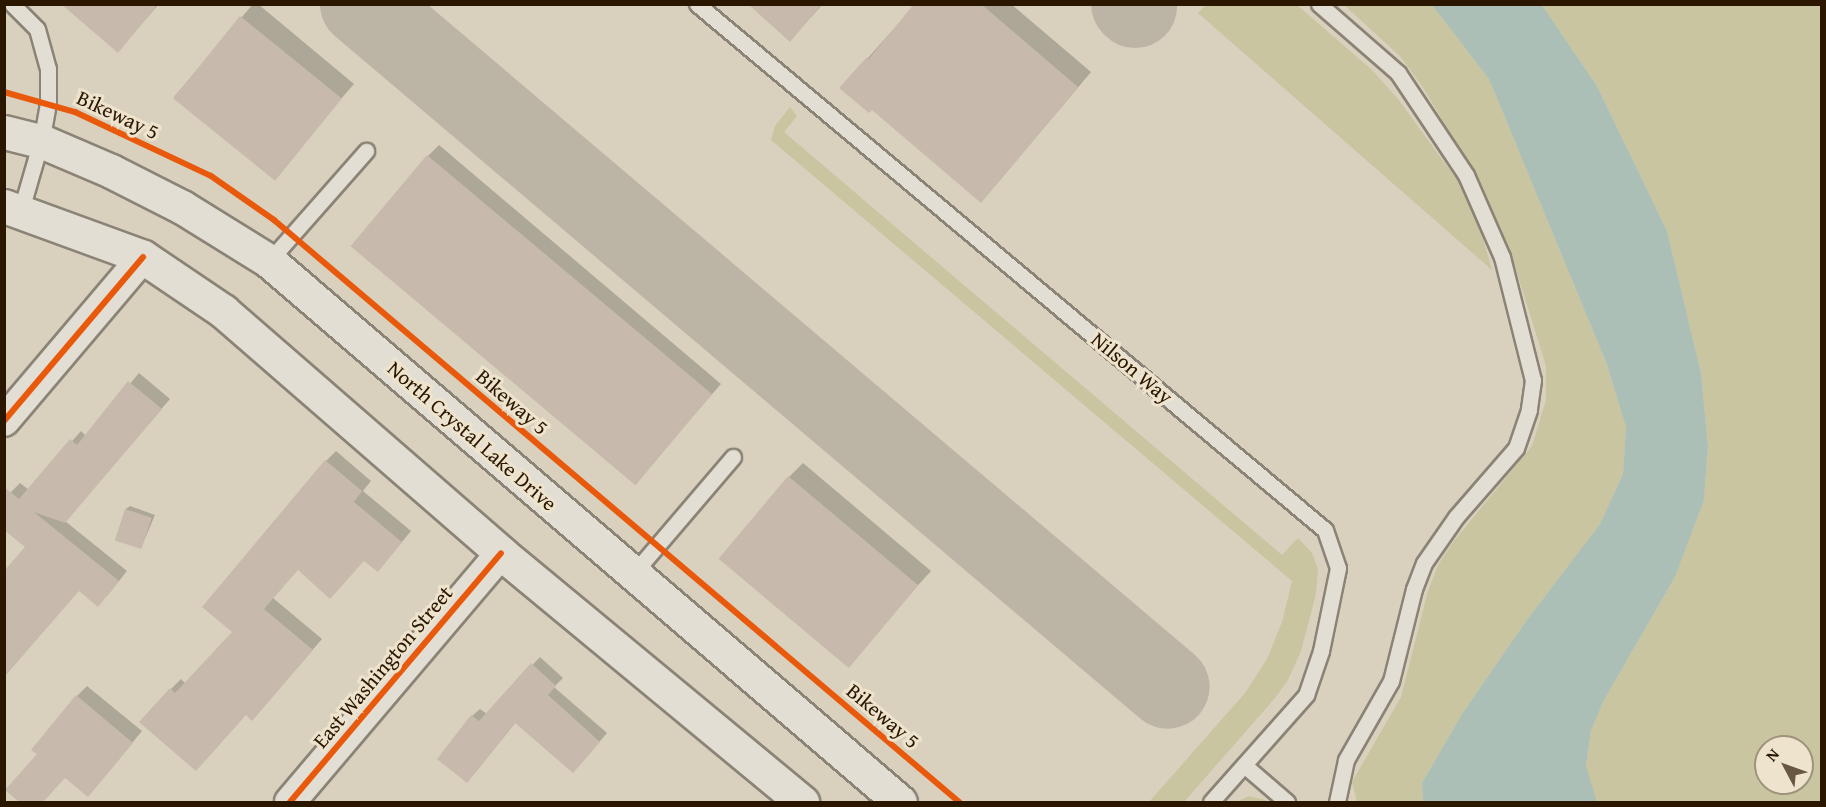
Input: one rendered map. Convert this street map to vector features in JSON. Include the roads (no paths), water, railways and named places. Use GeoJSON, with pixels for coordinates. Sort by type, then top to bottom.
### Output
{"type":"FeatureCollection","features":[{"type":"Feature","properties":{"kind":"main road","name":"North Crystal Lake Drive"},"geometry":{"type":"LineString","coordinates":[[4,132],[41,141],[111,171],[182,207],[269,261],[900,802]]}},
{"type":"Feature","properties":{"kind":"main road"},"geometry":{"type":"LineString","coordinates":[[13,208],[143,257],[223,311],[501,553],[802,802]]}},
{"type":"Feature","properties":{"kind":"street"},"geometry":{"type":"LineString","coordinates":[[4,421],[143,257]]}},
{"type":"Feature","properties":{"kind":"street","name":"East Washington Street"},"geometry":{"type":"LineString","coordinates":[[290,802],[501,553]]}},
{"type":"Feature","properties":{"kind":"lane"},"geometry":{"type":"LineString","coordinates":[[12,4],[38,29],[44,47],[48,103],[41,141],[13,208]]}},
{"type":"Feature","properties":{"kind":"lane","name":"Nilson Way"},"geometry":{"type":"LineString","coordinates":[[697,4],[1325,530],[1338,568],[1322,651],[1306,695],[1211,802]]}},
{"type":"Feature","properties":{"kind":"lane"},"geometry":{"type":"LineString","coordinates":[[1319,4],[1398,73],[1466,175],[1502,257],[1533,380],[1529,410],[1516,448],[1456,517],[1424,563],[1414,589],[1391,681],[1346,760],[1337,802]]}},
{"type":"Feature","properties":{"kind":"lane"},"geometry":{"type":"LineString","coordinates":[[269,261],[366,151]]}},
{"type":"Feature","properties":{"kind":"lane"},"geometry":{"type":"LineString","coordinates":[[633,574],[733,457]]}},
{"type":"Feature","properties":{"kind":"lane"},"geometry":{"type":"LineString","coordinates":[[1244,765],[1287,802]]}}]}
